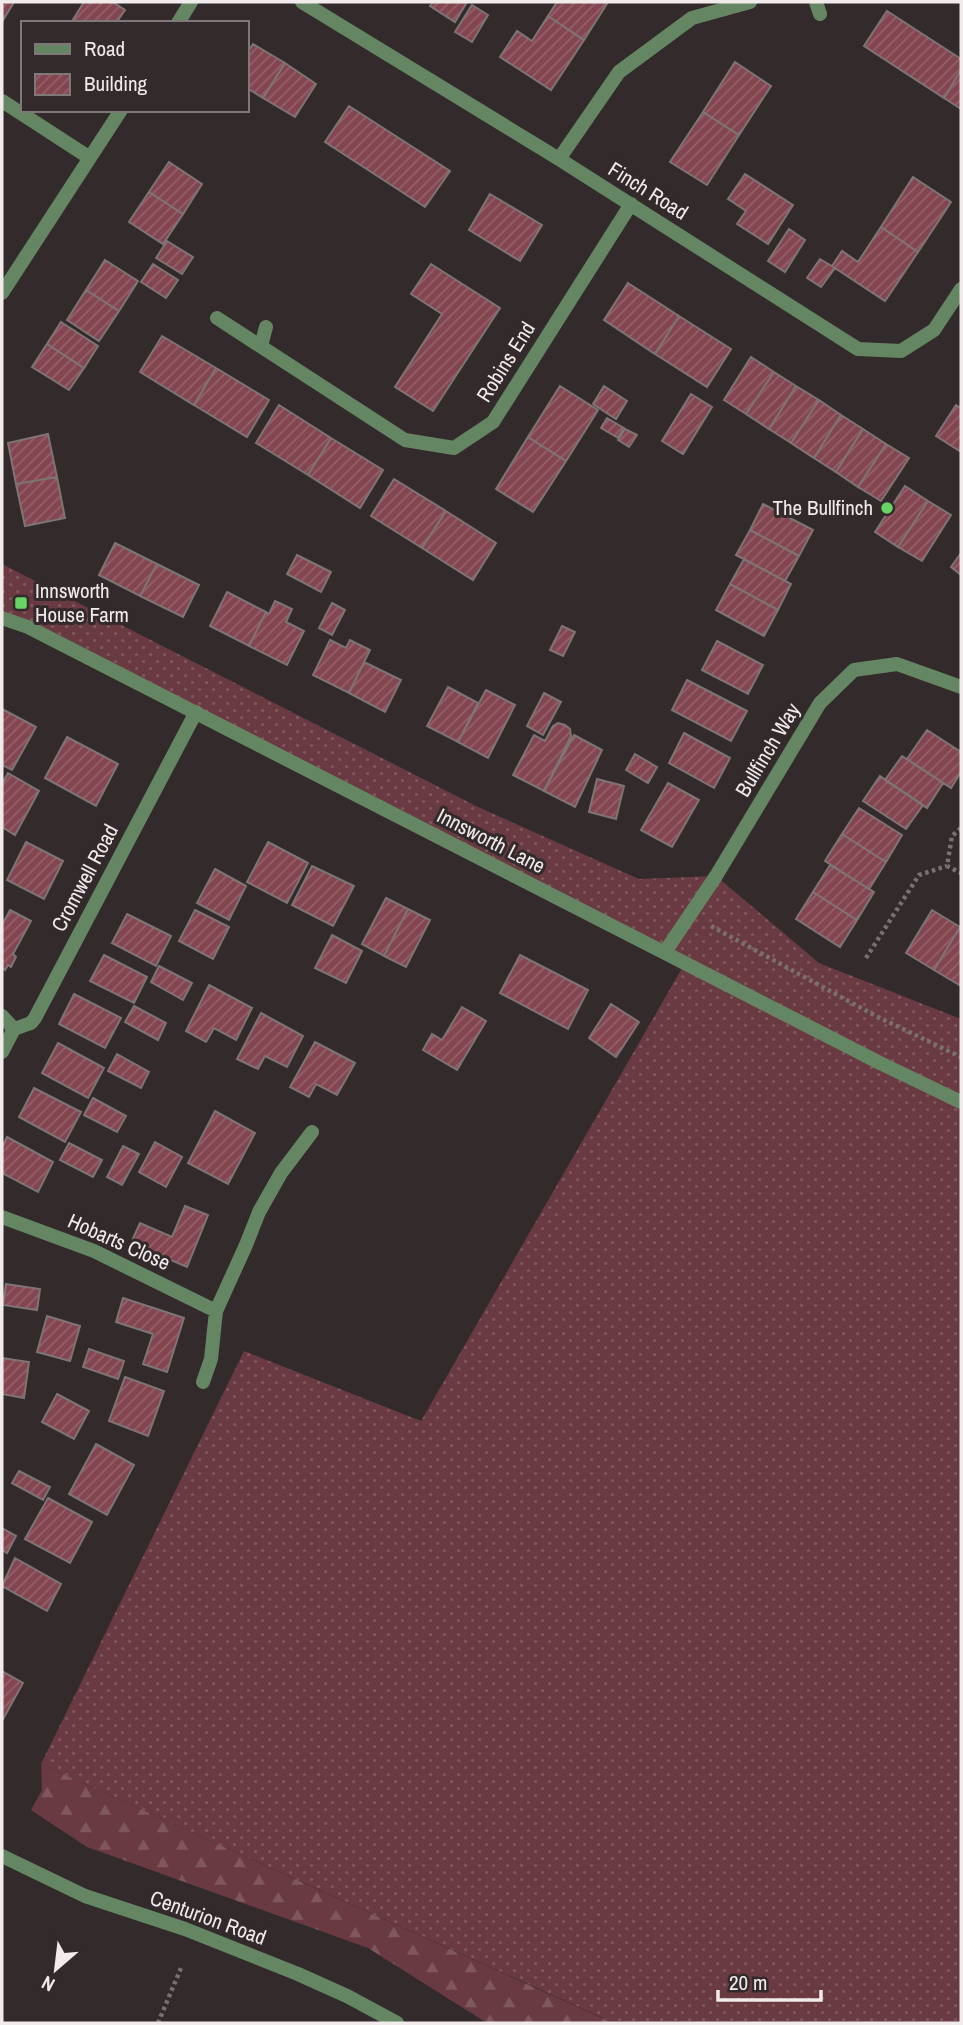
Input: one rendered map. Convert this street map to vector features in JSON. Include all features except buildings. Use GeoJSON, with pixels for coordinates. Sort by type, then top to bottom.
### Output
{"type":"FeatureCollection","features":[{"type":"Feature","properties":{"kind":"street"},"geometry":{"type":"LineString","coordinates":[[179,21],[191,2]]}},
{"type":"Feature","properties":{"kind":"street","name":"Finch Road"},"geometry":{"type":"LineString","coordinates":[[302,2],[559,159],[858,349],[901,351],[934,330],[961,289]]}},
{"type":"Feature","properties":{"kind":"street"},"geometry":{"type":"LineString","coordinates":[[559,159],[619,72],[692,18],[750,2]]}},
{"type":"Feature","properties":{"kind":"street"},"geometry":{"type":"LineString","coordinates":[[2,101],[90,158]]}},
{"type":"Feature","properties":{"kind":"street"},"geometry":{"type":"LineString","coordinates":[[2,293],[120,112]]}},
{"type":"Feature","properties":{"kind":"street","name":"Robins End"},"geometry":{"type":"LineString","coordinates":[[216,318],[405,440],[454,448],[493,422],[631,204]]}},
{"type":"Feature","properties":{"kind":"street"},"geometry":{"type":"LineString","coordinates":[[261,346],[266,327]]}},
{"type":"Feature","properties":{"kind":"street","name":"Innsworth Lane"},"geometry":{"type":"LineString","coordinates":[[2,618],[28,627],[961,1102]]}},
{"type":"Feature","properties":{"kind":"street","name":"Bullfinch Way"},"geometry":{"type":"LineString","coordinates":[[665,952],[716,876],[820,704],[854,670],[897,664],[961,687]]}},
{"type":"Feature","properties":{"kind":"street","name":"Cromwell Road"},"geometry":{"type":"LineString","coordinates":[[2,1052],[14,1029],[31,1023],[35,1018],[196,712]]}},
{"type":"Feature","properties":{"kind":"street"},"geometry":{"type":"LineString","coordinates":[[2,1016],[14,1029]]}},
{"type":"Feature","properties":{"kind":"street"},"geometry":{"type":"LineString","coordinates":[[203,1382],[211,1359],[216,1311],[270,1191],[281,1172],[313,1132]]}},
{"type":"Feature","properties":{"kind":"street","name":"Hobarts Close"},"geometry":{"type":"LineString","coordinates":[[2,1217],[94,1251],[216,1311]]}},
{"type":"Feature","properties":{"kind":"street","name":"Centurion Road"},"geometry":{"type":"LineString","coordinates":[[2,1856],[85,1896],[197,1934],[298,1974],[348,1996],[397,2023]]}},
{"type":"Feature","properties":{"kind":"path"},"geometry":{"type":"LineString","coordinates":[[947,866],[952,836],[961,828]]}},
{"type":"Feature","properties":{"kind":"path"},"geometry":{"type":"LineString","coordinates":[[866,958],[919,875],[947,866],[961,873]]}},
{"type":"Feature","properties":{"kind":"path"},"geometry":{"type":"LineString","coordinates":[[689,915],[874,1016],[961,1057]]}},
{"type":"Feature","properties":{"kind":"path"},"geometry":{"type":"LineString","coordinates":[[158,2023],[181,1968]]}},
{"type":"Feature","properties":{"kind":"green space"},"geometry":{"type":"Polygon","coordinates":[[[2,564],[478,807],[639,879],[716,876],[819,963],[961,1019],[961,2023],[614,2023],[41,1764],[244,1351],[421,1421],[685,963],[2,618],[2,564]]]}},
{"type":"Feature","properties":{"kind":"green space"},"geometry":{"type":"Polygon","coordinates":[[[41,1764],[613,2023],[487,2023],[368,1948],[87,1847],[31,1810],[42,1790],[41,1764]]]}},
{"type":"Feature","properties":{"kind":"place","name":"The Bullfinch"},"geometry":{"type":"Point","coordinates":[887,508]}},
{"type":"Feature","properties":{"kind":"place","name":"Innsworth House Farm"},"geometry":{"type":"Point","coordinates":[21,603]}}]}
